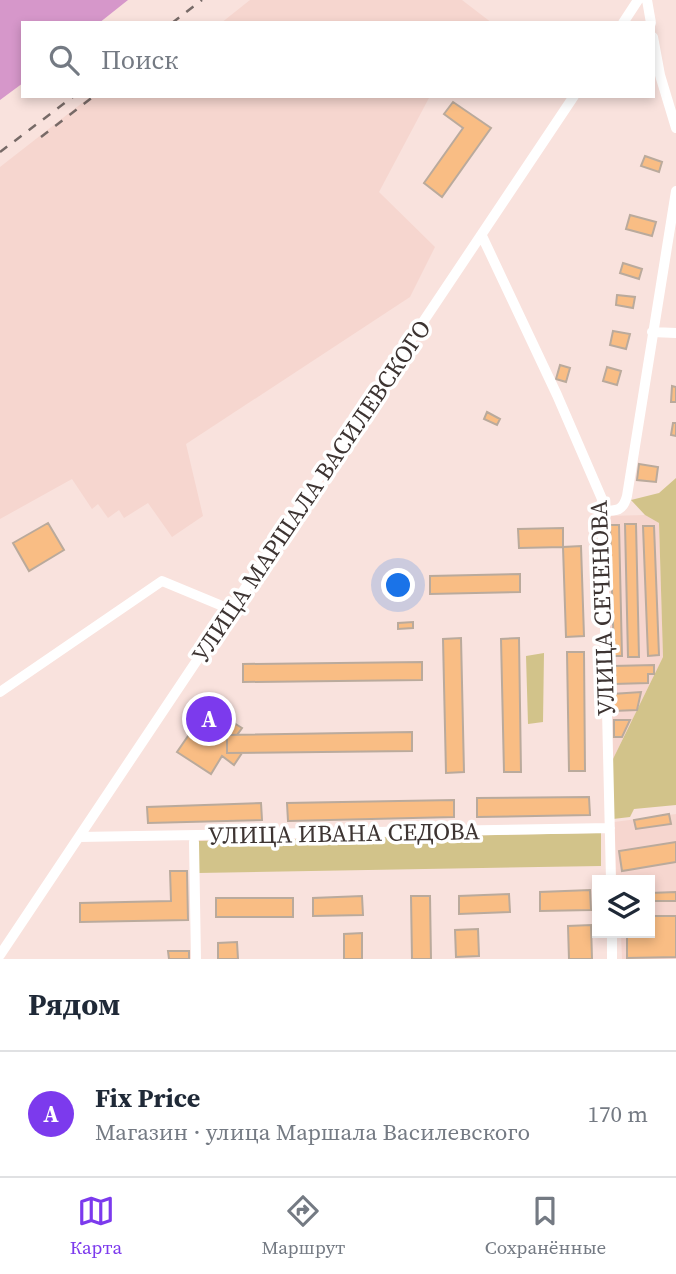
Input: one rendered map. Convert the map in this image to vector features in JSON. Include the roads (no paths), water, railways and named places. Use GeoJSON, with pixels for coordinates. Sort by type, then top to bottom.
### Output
{"type":"FeatureCollection","features":[{"type":"Feature","properties":{"kind":"street"},"geometry":{"type":"LineString","coordinates":[[624,21],[638,0]]}},
{"type":"Feature","properties":{"kind":"street"},"geometry":{"type":"LineString","coordinates":[[648,0],[651,21]]}},
{"type":"Feature","properties":{"kind":"street"},"geometry":{"type":"LineString","coordinates":[[655,47],[676,128]]}},
{"type":"Feature","properties":{"kind":"street","name":"УЛИЦА МАРШАЛА ВАСИЛЕВСКОГО"},"geometry":{"type":"LineString","coordinates":[[0,955],[573,98]]}},
{"type":"Feature","properties":{"kind":"street"},"geometry":{"type":"LineString","coordinates":[[602,511],[617,511],[623,508],[627,496],[676,191]]}},
{"type":"Feature","properties":{"kind":"street","name":"УЛИЦА СЕЧЕНОВА"},"geometry":{"type":"LineString","coordinates":[[482,236],[557,395],[602,499],[611,875]]}},
{"type":"Feature","properties":{"kind":"street"},"geometry":{"type":"LineString","coordinates":[[652,331],[676,333]]}},
{"type":"Feature","properties":{"kind":"street"},"geometry":{"type":"LineString","coordinates":[[0,692],[162,581],[232,610]]}},
{"type":"Feature","properties":{"kind":"street","name":"УЛИЦА ИВАНА СЕДОВА"},"geometry":{"type":"LineString","coordinates":[[79,837],[610,828]]}},
{"type":"Feature","properties":{"kind":"street"},"geometry":{"type":"LineString","coordinates":[[194,842],[196,959]]}},
{"type":"Feature","properties":{"kind":"street"},"geometry":{"type":"LineString","coordinates":[[612,938],[612,959]]}},
{"type":"Feature","properties":{"kind":"railway"},"geometry":{"type":"LineString","coordinates":[[175,21],[202,0]]}},
{"type":"Feature","properties":{"kind":"railway"},"geometry":{"type":"LineString","coordinates":[[0,152],[71,98]]}},
{"type":"Feature","properties":{"kind":"railway"},"geometry":{"type":"LineString","coordinates":[[41,137],[91,98]]}},
{"type":"Feature","properties":{"kind":"place","name":"Fix Price"},"geometry":{"type":"Point","coordinates":[209,719]}}]}
